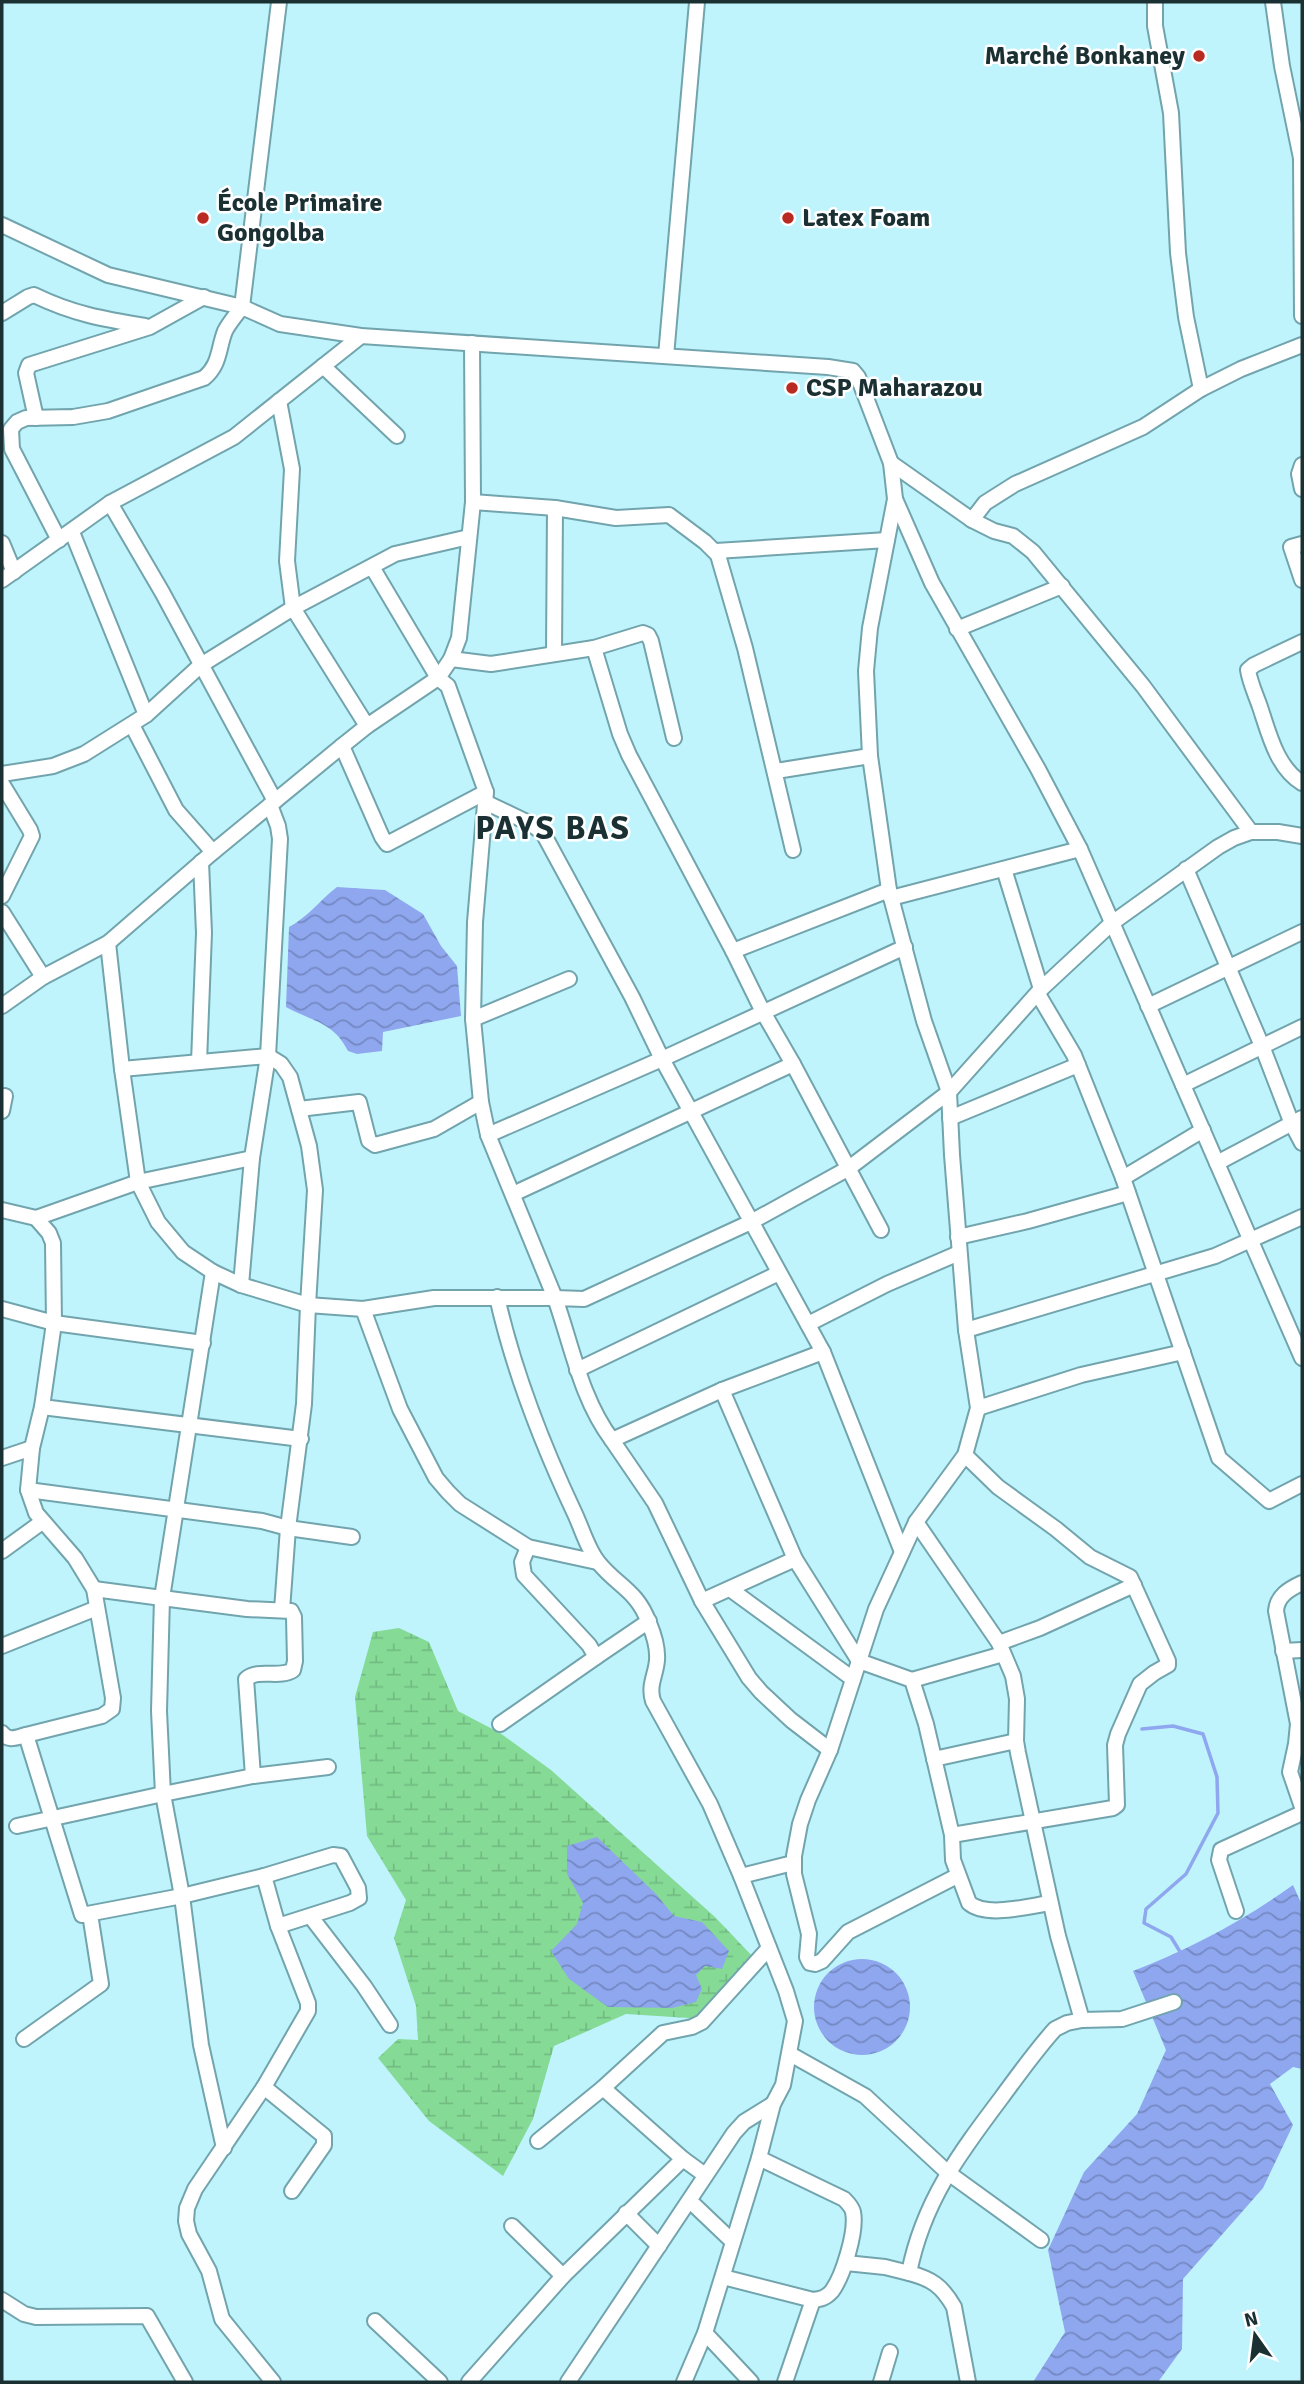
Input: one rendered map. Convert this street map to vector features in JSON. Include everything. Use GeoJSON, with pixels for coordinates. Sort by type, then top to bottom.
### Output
{"type":"FeatureCollection","features":[{"type":"Feature","properties":{"kind":"street"},"geometry":{"type":"LineString","coordinates":[[146,715],[65,536],[12,449],[11,429],[26,418],[73,417],[108,411],[204,378],[212,372],[227,328],[242,307],[279,2]]}},
{"type":"Feature","properties":{"kind":"street"},"geometry":{"type":"LineString","coordinates":[[666,356],[697,2]]}},
{"type":"Feature","properties":{"kind":"street"},"geometry":{"type":"LineString","coordinates":[[1155,2],[1156,26],[1171,113],[1178,253],[1186,317],[1201,388]]}},
{"type":"Feature","properties":{"kind":"street"},"geometry":{"type":"LineString","coordinates":[[1273,2],[1282,66],[1301,158],[1302,316]]}},
{"type":"Feature","properties":{"kind":"street"},"geometry":{"type":"LineString","coordinates":[[2,225],[107,275],[242,307],[289,326],[361,336],[828,366],[853,371],[858,377],[891,463],[895,499],[870,628],[866,671],[870,756],[890,894],[924,1021],[949,1092],[966,1330],[978,1409],[965,1455],[916,1521],[876,1609],[830,1750],[804,1812],[793,1863],[808,1934],[807,1957],[810,1963],[822,1961],[848,1932],[957,1875]]}},
{"type":"Feature","properties":{"kind":"street"},"geometry":{"type":"LineString","coordinates":[[2,313],[34,295],[60,308],[85,316],[150,327]]}},
{"type":"Feature","properties":{"kind":"street"},"geometry":{"type":"LineString","coordinates":[[36,418],[26,373],[29,365],[150,327],[204,297]]}},
{"type":"Feature","properties":{"kind":"street"},"geometry":{"type":"LineString","coordinates":[[2,543],[8,576],[110,503],[220,446],[361,336]]}},
{"type":"Feature","properties":{"kind":"street"},"geometry":{"type":"LineString","coordinates":[[2,1006],[43,977],[108,943],[342,746],[438,678],[451,659],[459,638],[473,502],[472,343]]}},
{"type":"Feature","properties":{"kind":"street"},"geometry":{"type":"LineString","coordinates":[[972,520],[985,503],[1001,491],[1143,427],[1201,388],[1267,357],[1302,345]]}},
{"type":"Feature","properties":{"kind":"street"},"geometry":{"type":"LineString","coordinates":[[323,366],[397,436]]}},
{"type":"Feature","properties":{"kind":"street"},"geometry":{"type":"LineString","coordinates":[[279,401],[292,469],[287,561],[293,608],[367,726]]}},
{"type":"Feature","properties":{"kind":"street"},"geometry":{"type":"LineString","coordinates":[[891,463],[972,520],[994,531],[1013,536],[1033,552],[1143,686],[1251,832]]}},
{"type":"Feature","properties":{"kind":"street"},"geometry":{"type":"LineString","coordinates":[[1302,465],[1298,474],[1302,489]]}},
{"type":"Feature","properties":{"kind":"street"},"geometry":{"type":"LineString","coordinates":[[895,499],[932,583],[1038,769],[1080,849],[1302,1358]]}},
{"type":"Feature","properties":{"kind":"street"},"geometry":{"type":"LineString","coordinates":[[473,502],[555,508],[616,518],[669,515],[716,551],[745,648],[793,850]]}},
{"type":"Feature","properties":{"kind":"street"},"geometry":{"type":"LineString","coordinates":[[110,503],[201,665],[272,803],[278,826],[268,1056],[252,1158],[241,1285]]}},
{"type":"Feature","properties":{"kind":"street"},"geometry":{"type":"LineString","coordinates":[[554,654],[555,508]]}},
{"type":"Feature","properties":{"kind":"street"},"geometry":{"type":"LineString","coordinates":[[2,774],[68,761],[132,725],[201,665],[293,608],[408,550],[469,537]]}},
{"type":"Feature","properties":{"kind":"street"},"geometry":{"type":"LineString","coordinates":[[716,551],[887,540]]}},
{"type":"Feature","properties":{"kind":"street"},"geometry":{"type":"LineString","coordinates":[[1302,544],[1291,547],[1302,580]]}},
{"type":"Feature","properties":{"kind":"street"},"geometry":{"type":"LineString","coordinates":[[372,567],[438,678],[450,691],[485,797],[475,922],[473,1019],[481,1102],[488,1135],[555,1298],[577,1370],[593,1409],[655,1503],[702,1601],[749,1678],[791,1720],[830,1750]]}},
{"type":"Feature","properties":{"kind":"street"},"geometry":{"type":"LineString","coordinates":[[957,629],[1062,586]]}},
{"type":"Feature","properties":{"kind":"street"},"geometry":{"type":"LineString","coordinates":[[451,659],[487,665],[594,648],[638,634],[648,635],[674,738]]}},
{"type":"Feature","properties":{"kind":"street"},"geometry":{"type":"LineString","coordinates":[[1299,778],[1282,762],[1270,738],[1248,670],[1254,664],[1302,642]]}},
{"type":"Feature","properties":{"kind":"street"},"geometry":{"type":"LineString","coordinates":[[594,648],[629,755],[881,1230]]}},
{"type":"Feature","properties":{"kind":"street"},"geometry":{"type":"LineString","coordinates":[[132,725],[176,810],[207,857],[199,1062]]}},
{"type":"Feature","properties":{"kind":"street"},"geometry":{"type":"LineString","coordinates":[[342,746],[387,844],[485,797]]}},
{"type":"Feature","properties":{"kind":"street"},"geometry":{"type":"LineString","coordinates":[[776,771],[870,756]]}},
{"type":"Feature","properties":{"kind":"street"},"geometry":{"type":"LineString","coordinates":[[2,783],[32,836],[2,896]]}},
{"type":"Feature","properties":{"kind":"street"},"geometry":{"type":"LineString","coordinates":[[485,797],[543,833],[632,997],[662,1059],[823,1352],[902,1552]]}},
{"type":"Feature","properties":{"kind":"street"},"geometry":{"type":"LineString","coordinates":[[108,943],[138,1182],[158,1222],[183,1251],[213,1272],[241,1285],[308,1305],[363,1309],[433,1298],[584,1299],[751,1222],[849,1168],[949,1092],[1039,992],[1112,923],[1218,846],[1251,832],[1278,832],[1302,836]]}},
{"type":"Feature","properties":{"kind":"street"},"geometry":{"type":"LineString","coordinates":[[733,951],[890,894],[1080,849]]}},
{"type":"Feature","properties":{"kind":"street"},"geometry":{"type":"LineString","coordinates":[[1004,869],[1039,992],[1078,1065],[1126,1185],[1219,1458],[1269,1501],[1302,1484]]}},
{"type":"Feature","properties":{"kind":"street"},"geometry":{"type":"LineString","coordinates":[[1185,869],[1297,1121],[1302,1143]]}},
{"type":"Feature","properties":{"kind":"street"},"geometry":{"type":"LineString","coordinates":[[2,912],[43,977]]}},
{"type":"Feature","properties":{"kind":"street"},"geometry":{"type":"LineString","coordinates":[[1148,1006],[1302,932]]}},
{"type":"Feature","properties":{"kind":"street"},"geometry":{"type":"LineString","coordinates":[[488,1135],[662,1059],[905,947]]}},
{"type":"Feature","properties":{"kind":"street"},"geometry":{"type":"LineString","coordinates":[[473,1019],[569,979]]}},
{"type":"Feature","properties":{"kind":"street"},"geometry":{"type":"LineString","coordinates":[[1183,1085],[1302,1027]]}},
{"type":"Feature","properties":{"kind":"street"},"geometry":{"type":"LineString","coordinates":[[122,1069],[268,1056],[286,1070],[299,1109],[314,1168],[315,1190],[304,1404],[288,1528],[282,1610]]}},
{"type":"Feature","properties":{"kind":"street"},"geometry":{"type":"LineString","coordinates":[[513,1194],[793,1063]]}},
{"type":"Feature","properties":{"kind":"street"},"geometry":{"type":"LineString","coordinates":[[950,1118],[1078,1065]]}},
{"type":"Feature","properties":{"kind":"street"},"geometry":{"type":"LineString","coordinates":[[2,1111],[5,1096]]}},
{"type":"Feature","properties":{"kind":"street"},"geometry":{"type":"LineString","coordinates":[[299,1109],[359,1102],[369,1140],[374,1145],[434,1129],[481,1102]]}},
{"type":"Feature","properties":{"kind":"street"},"geometry":{"type":"LineString","coordinates":[[1217,1163],[1297,1121]]}},
{"type":"Feature","properties":{"kind":"street"},"geometry":{"type":"LineString","coordinates":[[958,1237],[1028,1221],[1126,1185],[1203,1130]]}},
{"type":"Feature","properties":{"kind":"street"},"geometry":{"type":"LineString","coordinates":[[2,1210],[36,1218],[138,1182],[252,1158]]}},
{"type":"Feature","properties":{"kind":"street"},"geometry":{"type":"LineString","coordinates":[[966,1330],[1215,1256],[1302,1217]]}},
{"type":"Feature","properties":{"kind":"street"},"geometry":{"type":"LineString","coordinates":[[2,1733],[5,1738],[11,1739],[102,1716],[112,1709],[113,1698],[94,1589],[75,1558],[42,1522],[32,1506],[28,1490],[32,1448],[42,1406],[54,1323],[53,1243],[49,1233],[36,1218]]}},
{"type":"Feature","properties":{"kind":"street"},"geometry":{"type":"LineString","coordinates":[[808,1324],[887,1284],[959,1253]]}},
{"type":"Feature","properties":{"kind":"street"},"geometry":{"type":"LineString","coordinates":[[213,1272],[162,1598],[159,1711],[163,1794],[182,1896],[201,2045],[224,2148]]}},
{"type":"Feature","properties":{"kind":"street"},"geometry":{"type":"LineString","coordinates":[[577,1370],[779,1273]]}},
{"type":"Feature","properties":{"kind":"street"},"geometry":{"type":"LineString","coordinates":[[497,1297],[513,1360],[531,1411],[597,1562],[629,1590],[649,1621],[657,1647],[657,1661],[650,1692],[653,1701],[700,1783],[741,1876],[795,2021],[783,2085],[773,2104],[705,2333],[684,2382]]}},
{"type":"Feature","properties":{"kind":"street"},"geometry":{"type":"LineString","coordinates":[[2,1309],[54,1323],[203,1343]]}},
{"type":"Feature","properties":{"kind":"street"},"geometry":{"type":"LineString","coordinates":[[363,1309],[400,1409],[436,1478],[460,1504],[528,1547],[597,1562]]}},
{"type":"Feature","properties":{"kind":"street"},"geometry":{"type":"LineString","coordinates":[[612,1440],[722,1390],[823,1352]]}},
{"type":"Feature","properties":{"kind":"street"},"geometry":{"type":"LineString","coordinates":[[978,1409],[1081,1375],[1183,1352]]}},
{"type":"Feature","properties":{"kind":"street"},"geometry":{"type":"LineString","coordinates":[[722,1390],[794,1559],[859,1661],[912,1680],[1001,1648],[1134,1585]]}},
{"type":"Feature","properties":{"kind":"street"},"geometry":{"type":"LineString","coordinates":[[42,1406],[301,1438]]}},
{"type":"Feature","properties":{"kind":"street"},"geometry":{"type":"LineString","coordinates":[[2,1458],[32,1448]]}},
{"type":"Feature","properties":{"kind":"street"},"geometry":{"type":"LineString","coordinates":[[952,1835],[1035,1823],[1117,1805],[1115,1745],[1118,1734],[1140,1684],[1168,1665],[1167,1656],[1130,1577],[1090,1557],[998,1487],[965,1455]]}},
{"type":"Feature","properties":{"kind":"street"},"geometry":{"type":"LineString","coordinates":[[28,1490],[262,1521],[288,1528],[352,1537]]}},
{"type":"Feature","properties":{"kind":"street"},"geometry":{"type":"LineString","coordinates":[[916,1521],[1001,1648],[1013,1676],[1017,1699],[1016,1741],[1051,1903],[1082,2020]]}},
{"type":"Feature","properties":{"kind":"street"},"geometry":{"type":"LineString","coordinates":[[2,1551],[42,1522]]}},
{"type":"Feature","properties":{"kind":"street"},"geometry":{"type":"LineString","coordinates":[[528,1547],[522,1562],[524,1574],[589,1644],[596,1657]]}},
{"type":"Feature","properties":{"kind":"street"},"geometry":{"type":"LineString","coordinates":[[702,1601],[794,1559]]}},
{"type":"Feature","properties":{"kind":"street"},"geometry":{"type":"LineString","coordinates":[[1302,1584],[1285,1593],[1276,1605],[1298,1724],[1299,1743],[1290,1772],[1302,1807]]}},
{"type":"Feature","properties":{"kind":"street"},"geometry":{"type":"LineString","coordinates":[[94,1589],[247,1609],[291,1611],[294,1617],[293,1670],[283,1675],[253,1674],[246,1679],[253,1776]]}},
{"type":"Feature","properties":{"kind":"street"},"geometry":{"type":"LineString","coordinates":[[730,1589],[853,1679]]}},
{"type":"Feature","properties":{"kind":"street"},"geometry":{"type":"LineString","coordinates":[[2,1646],[97,1608]]}},
{"type":"Feature","properties":{"kind":"street"},"geometry":{"type":"LineString","coordinates":[[500,1724],[649,1621]]}},
{"type":"Feature","properties":{"kind":"street"},"geometry":{"type":"LineString","coordinates":[[1283,1651],[1302,1650]]}},
{"type":"Feature","properties":{"kind":"street"},"geometry":{"type":"LineString","coordinates":[[912,1680],[952,1835],[953,1860],[969,1903],[974,1908],[999,1910],[1051,1903]]}},
{"type":"Feature","properties":{"kind":"street"},"geometry":{"type":"LineString","coordinates":[[26,1735],[82,1915],[182,1896],[264,1876],[333,1855],[341,1856],[358,1888],[359,1898],[311,1917],[278,1926]]}},
{"type":"Feature","properties":{"kind":"street"},"geometry":{"type":"LineString","coordinates":[[933,1759],[1016,1741]]}},
{"type":"Feature","properties":{"kind":"street"},"geometry":{"type":"LineString","coordinates":[[17,1826],[253,1776],[328,1767]]}},
{"type":"Feature","properties":{"kind":"street"},"geometry":{"type":"LineString","coordinates":[[1236,1911],[1219,1860],[1221,1850],[1302,1814]]}},
{"type":"Feature","properties":{"kind":"street"},"geometry":{"type":"LineString","coordinates":[[741,1876],[793,1863]]}},
{"type":"Feature","properties":{"kind":"street"},"geometry":{"type":"LineString","coordinates":[[264,1876],[278,1926],[309,2007],[264,2087],[190,2197],[186,2221],[189,2234],[209,2271],[222,2319],[273,2382]]}},
{"type":"Feature","properties":{"kind":"street"},"geometry":{"type":"LineString","coordinates":[[24,2039],[101,1984],[90,1914]]}},
{"type":"Feature","properties":{"kind":"street"},"geometry":{"type":"LineString","coordinates":[[311,1917],[390,2025]]}},
{"type":"Feature","properties":{"kind":"street"},"geometry":{"type":"LineString","coordinates":[[538,2141],[603,2088],[663,2033],[702,2022],[769,1948]]}},
{"type":"Feature","properties":{"kind":"street"},"geometry":{"type":"LineString","coordinates":[[909,2273],[919,2231],[947,2172],[1045,2039],[1067,2022],[1122,2019],[1174,2002]]}},
{"type":"Feature","properties":{"kind":"street"},"geometry":{"type":"LineString","coordinates":[[790,2054],[864,2096],[947,2172],[1041,2240]]}},
{"type":"Feature","properties":{"kind":"street"},"geometry":{"type":"LineString","coordinates":[[264,2087],[324,2136],[324,2145],[292,2191]]}},
{"type":"Feature","properties":{"kind":"street"},"geometry":{"type":"LineString","coordinates":[[603,2088],[683,2159],[705,2175]]}},
{"type":"Feature","properties":{"kind":"street"},"geometry":{"type":"LineString","coordinates":[[568,2382],[705,2175],[744,2122],[773,2104]]}},
{"type":"Feature","properties":{"kind":"street"},"geometry":{"type":"LineString","coordinates":[[723,2277],[813,2300],[825,2298],[832,2291],[846,2263],[854,2214],[851,2206],[844,2199],[759,2158]]}},
{"type":"Feature","properties":{"kind":"street"},"geometry":{"type":"LineString","coordinates":[[469,2382],[563,2276],[683,2159]]}},
{"type":"Feature","properties":{"kind":"street"},"geometry":{"type":"LineString","coordinates":[[690,2201],[733,2241]]}},
{"type":"Feature","properties":{"kind":"street"},"geometry":{"type":"LineString","coordinates":[[626,2213],[659,2246]]}},
{"type":"Feature","properties":{"kind":"street"},"geometry":{"type":"LineString","coordinates":[[512,2226],[563,2276]]}},
{"type":"Feature","properties":{"kind":"street"},"geometry":{"type":"LineString","coordinates":[[846,2263],[885,2267],[929,2278],[954,2307],[968,2382]]}},
{"type":"Feature","properties":{"kind":"street"},"geometry":{"type":"LineString","coordinates":[[2,2300],[24,2314],[36,2317],[147,2316],[185,2382]]}},
{"type":"Feature","properties":{"kind":"street"},"geometry":{"type":"LineString","coordinates":[[785,2382],[813,2300]]}},
{"type":"Feature","properties":{"kind":"street"},"geometry":{"type":"LineString","coordinates":[[376,2321],[440,2382]]}},
{"type":"Feature","properties":{"kind":"street"},"geometry":{"type":"LineString","coordinates":[[705,2333],[751,2382]]}},
{"type":"Feature","properties":{"kind":"street"},"geometry":{"type":"LineString","coordinates":[[881,2382],[890,2352]]}},
{"type":"Feature","properties":{"kind":"green space"},"geometry":{"type":"Polygon","coordinates":[[[399,1628],[429,1642],[458,1711],[500,1733],[551,1770],[715,1917],[756,1960],[704,2019],[626,2014],[554,2046],[533,2119],[503,2176],[429,2121],[378,2058],[398,2039],[418,2040],[416,2006],[394,1938],[406,1900],[367,1836],[355,1697],[373,1632],[399,1628]]]}},
{"type":"Feature","properties":{"kind":"water"},"geometry":{"type":"Polygon","coordinates":[[[337,887],[385,890],[423,914],[441,946],[457,966],[461,1016],[383,1032],[382,1051],[357,1054],[348,1051],[329,1028],[286,1007],[289,927],[337,887]]]}},
{"type":"Feature","properties":{"kind":"water"},"geometry":{"type":"Polygon","coordinates":[[[597,1837],[656,1894],[674,1916],[702,1922],[729,1951],[722,1969],[705,1966],[696,1975],[702,1989],[696,2002],[672,2008],[608,2007],[569,1979],[551,1951],[577,1924],[583,1903],[567,1874],[567,1846],[597,1837]]]}},
{"type":"Feature","properties":{"kind":"water"},"geometry":{"type":"Polygon","coordinates":[[[1293,1885],[1302,1905],[1302,2069],[1293,2067],[1270,2084],[1293,2125],[1263,2188],[1183,2279],[1182,2349],[1158,2382],[1033,2382],[1065,2332],[1048,2250],[1084,2172],[1137,2114],[1166,2050],[1133,1971],[1216,1933],[1293,1885]]]}},
{"type":"Feature","properties":{"kind":"water"},"geometry":{"type":"Polygon","coordinates":[[[862,1959],[880,1963],[896,1973],[906,1989],[910,2007],[906,2025],[896,2041],[880,2051],[862,2055],[844,2051],[828,2041],[818,2025],[814,2007],[818,1989],[828,1973],[844,1963],[862,1959]]]}},
{"type":"Feature","properties":{"kind":"waterway"},"geometry":{"type":"LineString","coordinates":[[1142,1729],[1173,1726],[1203,1734],[1217,1777],[1218,1813],[1186,1874],[1146,1909],[1144,1923],[1171,1937],[1182,1955]]}},
{"type":"Feature","properties":{"kind":"place","name":"Marché Bonkaney"},"geometry":{"type":"Point","coordinates":[1199,56]}},
{"type":"Feature","properties":{"kind":"place","name":"École Primaire Gongolba"},"geometry":{"type":"Point","coordinates":[203,218]}},
{"type":"Feature","properties":{"kind":"place","name":"Latex Foam"},"geometry":{"type":"Point","coordinates":[788,218]}},
{"type":"Feature","properties":{"kind":"place","name":"CSP Maharazou"},"geometry":{"type":"Point","coordinates":[792,388]}},
{"type":"Feature","properties":{"kind":"district","name":"PAYS BAS"},"geometry":{"type":"Point","coordinates":[553,828]}}]}
